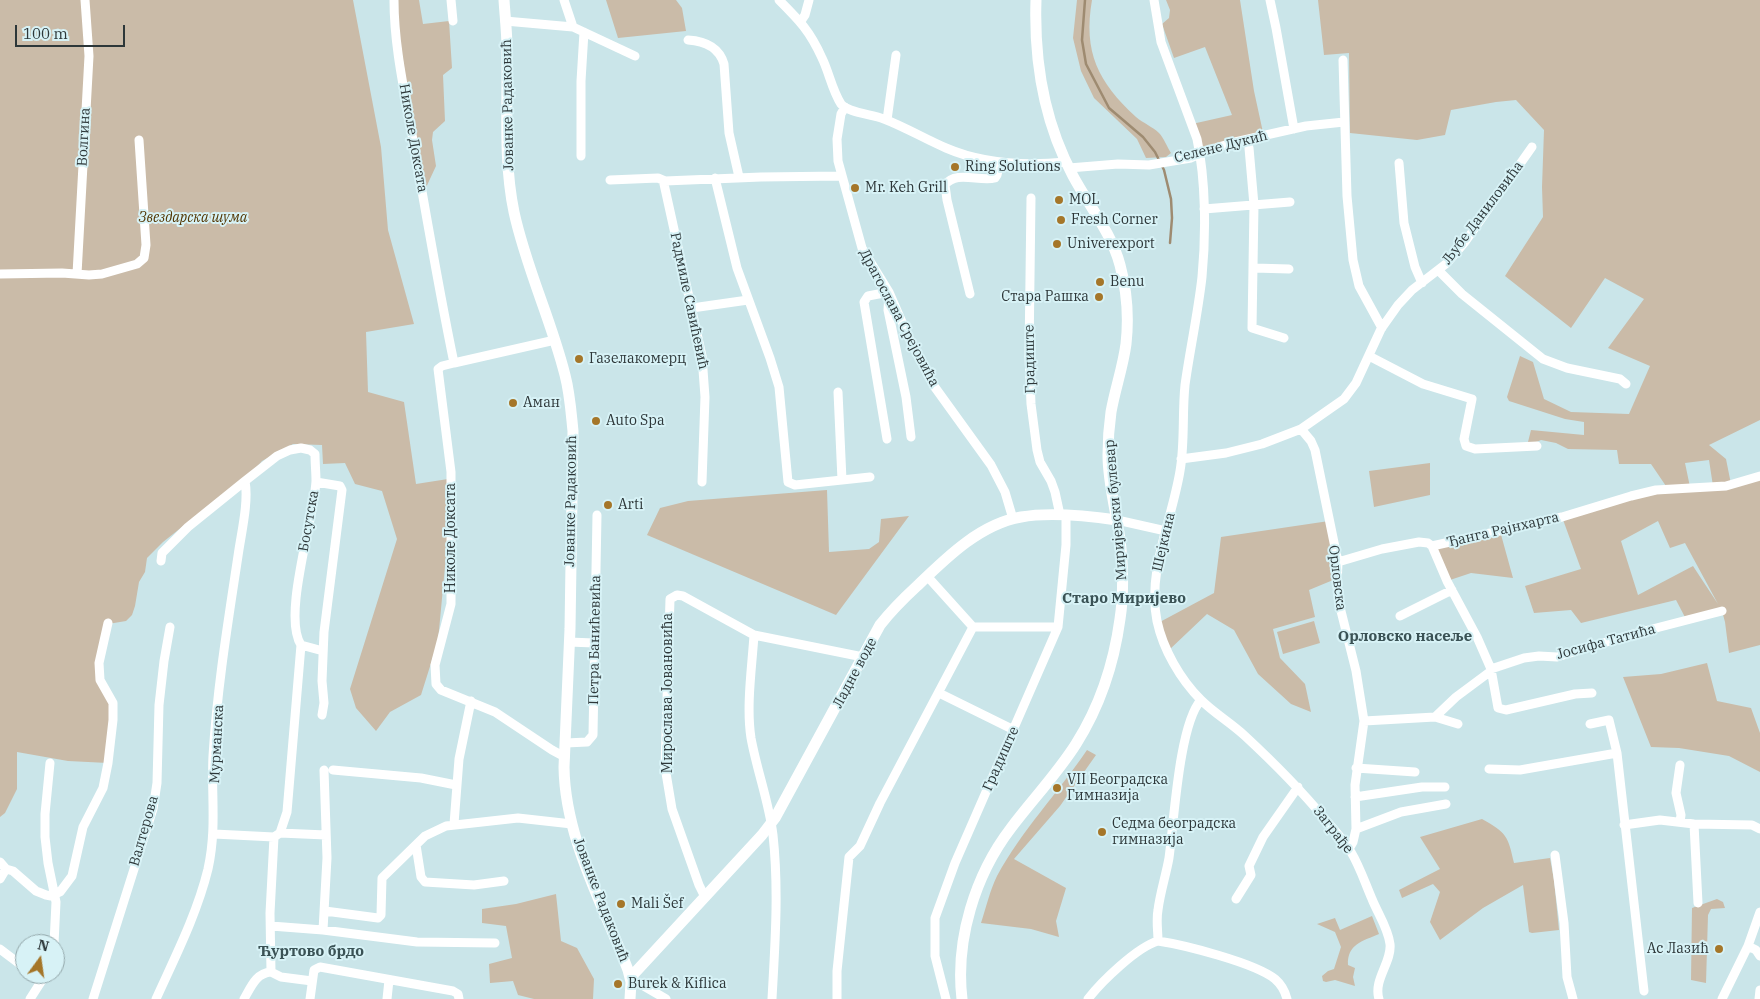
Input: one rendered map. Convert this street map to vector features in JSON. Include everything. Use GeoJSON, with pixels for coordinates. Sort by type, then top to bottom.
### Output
{"type":"FeatureCollection","features":[{"type":"Feature","properties":{"kind":"main road","name":"Јованке Радаковић"},"geometry":{"type":"LineString","coordinates":[[504,0],[507,49],[508,161],[512,202],[526,260],[555,340],[569,395],[573,431],[565,757],[566,790],[572,824],[585,864],[630,978],[630,999]]}},
{"type":"Feature","properties":{"kind":"main road","name":"Миријевски булевар"},"geometry":{"type":"LineString","coordinates":[[962,999],[961,974],[964,939],[976,892],[1002,840],[1076,744],[1094,712],[1108,675],[1122,608],[1122,564],[1110,480],[1108,440],[1110,414],[1125,348],[1126,297],[1118,256],[1067,165],[1050,120],[1036,47],[1036,0]]}},
{"type":"Feature","properties":{"kind":"main road","name":"Ладне воде"},"geometry":{"type":"LineString","coordinates":[[630,978],[771,824],[884,620],[927,576],[952,553],[981,533],[1013,519],[1032,516],[1084,516],[1117,520]]}},
{"type":"Feature","properties":{"kind":"street","name":"Волгина"},"geometry":{"type":"LineString","coordinates":[[77,274],[89,56],[85,0]]}},
{"type":"Feature","properties":{"kind":"street","name":"Николе Доксата"},"geometry":{"type":"LineString","coordinates":[[394,0],[400,65],[437,280],[454,363]]}},
{"type":"Feature","properties":{"kind":"street"},"geometry":{"type":"LineString","coordinates":[[451,0],[453,21]]}},
{"type":"Feature","properties":{"kind":"street"},"geometry":{"type":"LineString","coordinates":[[564,0],[573,26]]}},
{"type":"Feature","properties":{"kind":"street"},"geometry":{"type":"LineString","coordinates":[[779,0],[801,21],[815,44],[838,98],[845,108]]}},
{"type":"Feature","properties":{"kind":"street"},"geometry":{"type":"LineString","coordinates":[[801,21],[806,15],[809,0]]}},
{"type":"Feature","properties":{"kind":"street","name":"Шејкина"},"geometry":{"type":"LineString","coordinates":[[1154,0],[1161,42],[1197,139],[1204,209],[1202,272],[1185,390],[1181,459],[1178,482],[1156,584],[1155,604],[1158,623],[1172,659],[1201,700]]}},
{"type":"Feature","properties":{"kind":"street"},"geometry":{"type":"LineString","coordinates":[[1270,0],[1294,129]]}},
{"type":"Feature","properties":{"kind":"street"},"geometry":{"type":"LineString","coordinates":[[505,21],[573,26],[636,56]]}},
{"type":"Feature","properties":{"kind":"street"},"geometry":{"type":"LineString","coordinates":[[581,156],[584,32]]}},
{"type":"Feature","properties":{"kind":"street"},"geometry":{"type":"LineString","coordinates":[[688,40],[698,41],[714,48],[722,57],[730,141],[739,177]]}},
{"type":"Feature","properties":{"kind":"street"},"geometry":{"type":"LineString","coordinates":[[888,120],[896,55]]}},
{"type":"Feature","properties":{"kind":"street"},"geometry":{"type":"LineString","coordinates":[[1343,60],[1348,213],[1353,260],[1359,286],[1382,328]]}},
{"type":"Feature","properties":{"kind":"street","name":"Селене Дукић"},"geometry":{"type":"LineString","coordinates":[[845,108],[888,120],[955,152],[978,159],[1000,162],[1067,165],[1154,164],[1191,158],[1235,142],[1294,129],[1344,122]]}},
{"type":"Feature","properties":{"kind":"street","name":"Драгослава Срејовића"},"geometry":{"type":"LineString","coordinates":[[845,108],[841,114],[837,139],[837,155],[841,176],[862,248],[888,292],[908,338],[934,386],[991,465],[1005,492],[1013,519]]}},
{"type":"Feature","properties":{"kind":"street"},"geometry":{"type":"LineString","coordinates":[[0,274],[102,274],[137,264],[144,258],[146,245],[139,140]]}},
{"type":"Feature","properties":{"kind":"street","name":"Љубе Даниловића"},"geometry":{"type":"LineString","coordinates":[[1181,459],[1262,444],[1301,428],[1330,410],[1348,395],[1382,328],[1404,298],[1439,271],[1465,242],[1532,147]]}},
{"type":"Feature","properties":{"kind":"street"},"geometry":{"type":"LineString","coordinates":[[1249,148],[1254,205],[1252,328],[1255,331],[1284,338]]}},
{"type":"Feature","properties":{"kind":"street"},"geometry":{"type":"LineString","coordinates":[[970,294],[944,188],[948,181],[955,178],[995,178],[1000,162]]}},
{"type":"Feature","properties":{"kind":"street"},"geometry":{"type":"LineString","coordinates":[[1399,163],[1404,223],[1415,267],[1422,283]]}},
{"type":"Feature","properties":{"kind":"street"},"geometry":{"type":"LineString","coordinates":[[610,180],[658,178],[665,181],[739,177],[841,176]]}},
{"type":"Feature","properties":{"kind":"street"},"geometry":{"type":"LineString","coordinates":[[715,178],[730,245],[779,387],[788,482],[795,485],[870,477]]}},
{"type":"Feature","properties":{"kind":"street","name":"Радмиле Савићевић"},"geometry":{"type":"LineString","coordinates":[[665,181],[664,184],[692,308],[704,373],[702,482]]}},
{"type":"Feature","properties":{"kind":"street","name":"Градиште"},"geometry":{"type":"LineString","coordinates":[[946,999],[935,956],[935,918],[955,862],[1058,627],[1066,545],[1063,516],[1051,480],[1040,462],[1037,450],[1031,404],[1029,356],[1031,198]]}},
{"type":"Feature","properties":{"kind":"street"},"geometry":{"type":"LineString","coordinates":[[1204,209],[1290,202]]}},
{"type":"Feature","properties":{"kind":"street"},"geometry":{"type":"LineString","coordinates":[[1254,268],[1289,269]]}},
{"type":"Feature","properties":{"kind":"street"},"geometry":{"type":"LineString","coordinates":[[1439,271],[1462,294],[1543,359],[1578,371],[1620,379],[1626,384]]}},
{"type":"Feature","properties":{"kind":"street"},"geometry":{"type":"LineString","coordinates":[[887,439],[864,302],[868,296],[888,292],[890,319],[906,397],[911,437]]}},
{"type":"Feature","properties":{"kind":"street"},"geometry":{"type":"LineString","coordinates":[[692,308],[748,300]]}},
{"type":"Feature","properties":{"kind":"street","name":"Николе Доксата"},"geometry":{"type":"LineString","coordinates":[[555,340],[454,363],[438,369],[451,472],[451,604],[436,657],[435,671],[436,684],[439,689],[495,712],[565,757]]}},
{"type":"Feature","properties":{"kind":"street"},"geometry":{"type":"LineString","coordinates":[[1369,356],[1423,384],[1472,399],[1464,439],[1466,446],[1475,449],[1537,446]]}},
{"type":"Feature","properties":{"kind":"street"},"geometry":{"type":"LineString","coordinates":[[838,392],[842,480]]}},
{"type":"Feature","properties":{"kind":"street","name":"Орловска"},"geometry":{"type":"LineString","coordinates":[[1301,428],[1315,450],[1338,562],[1338,598],[1356,671],[1364,720],[1356,768],[1356,830],[1349,849]]}},
{"type":"Feature","properties":{"kind":"street","name":"Босутска"},"geometry":{"type":"LineString","coordinates":[[244,480],[282,454],[302,448],[310,450],[315,454],[316,482],[294,612],[296,635],[301,645],[287,812],[277,835],[271,926],[272,972]]}},
{"type":"Feature","properties":{"kind":"street","name":"Ђанга Рајнхарта"},"geometry":{"type":"LineString","coordinates":[[1338,562],[1382,549],[1419,542],[1428,543],[1432,546],[1562,517],[1631,496],[1668,489],[1726,486],[1760,476]]}},
{"type":"Feature","properties":{"kind":"street"},"geometry":{"type":"LineString","coordinates":[[160,561],[162,553],[188,527],[244,480]]}},
{"type":"Feature","properties":{"kind":"street","name":"Мурманска"},"geometry":{"type":"LineString","coordinates":[[156,999],[196,910],[208,869],[214,834],[213,757],[224,656],[244,516],[246,490],[244,480]]}},
{"type":"Feature","properties":{"kind":"street"},"geometry":{"type":"LineString","coordinates":[[316,482],[342,488],[326,614],[323,651],[322,681],[324,703],[322,716]]}},
{"type":"Feature","properties":{"kind":"street","name":"Петра Банићевића"},"geometry":{"type":"LineString","coordinates":[[566,743],[587,742],[593,735],[597,515]]}},
{"type":"Feature","properties":{"kind":"street","name":"Ладне воде"},"geometry":{"type":"LineString","coordinates":[[1117,520],[1166,531]]}},
{"type":"Feature","properties":{"kind":"street"},"geometry":{"type":"LineString","coordinates":[[1432,546],[1452,590],[1477,637],[1491,670],[1497,706],[1503,710],[1575,694],[1592,693]]}},
{"type":"Feature","properties":{"kind":"street"},"geometry":{"type":"LineString","coordinates":[[927,576],[973,627],[1058,627]]}},
{"type":"Feature","properties":{"kind":"street"},"geometry":{"type":"LineString","coordinates":[[1400,616],[1452,590]]}},
{"type":"Feature","properties":{"kind":"street","name":"Мирослава Јовановића"},"geometry":{"type":"LineString","coordinates":[[705,897],[672,809],[665,767],[669,603],[673,597],[682,596],[754,635]]}},
{"type":"Feature","properties":{"kind":"street","name":"Јосифа Татића"},"geometry":{"type":"LineString","coordinates":[[1436,717],[1456,697],[1491,670],[1524,658],[1539,656],[1557,657],[1633,634],[1722,611]]}},
{"type":"Feature","properties":{"kind":"street"},"geometry":{"type":"LineString","coordinates":[[0,879],[3,866],[13,871],[40,893],[49,896],[63,889],[72,876],[84,827],[106,781],[113,720],[113,703],[100,680],[100,663],[108,624]]}},
{"type":"Feature","properties":{"kind":"street"},"geometry":{"type":"LineString","coordinates":[[837,999],[837,970],[850,855],[860,846],[880,803],[973,627]]}},
{"type":"Feature","properties":{"kind":"street","name":"Валтерова"},"geometry":{"type":"LineString","coordinates":[[93,999],[153,809],[157,783],[159,705],[170,628]]}},
{"type":"Feature","properties":{"kind":"street"},"geometry":{"type":"LineString","coordinates":[[772,999],[777,905],[771,824],[750,732],[754,635],[863,657]]}},
{"type":"Feature","properties":{"kind":"street"},"geometry":{"type":"LineString","coordinates":[[569,642],[594,643]]}},
{"type":"Feature","properties":{"kind":"street"},"geometry":{"type":"LineString","coordinates":[[301,645],[323,651]]}},
{"type":"Feature","properties":{"kind":"street"},"geometry":{"type":"LineString","coordinates":[[938,693],[1014,730]]}},
{"type":"Feature","properties":{"kind":"street"},"geometry":{"type":"LineString","coordinates":[[1158,941],[1157,913],[1169,859],[1182,755],[1190,722],[1196,706],[1201,700]]}},
{"type":"Feature","properties":{"kind":"street","name":"Заграђе"},"geometry":{"type":"LineString","coordinates":[[1201,700],[1229,722],[1298,787],[1349,849],[1362,872],[1387,931],[1390,944],[1377,992],[1379,999]]}},
{"type":"Feature","properties":{"kind":"street"},"geometry":{"type":"LineString","coordinates":[[454,824],[456,785],[462,742],[471,701]]}},
{"type":"Feature","properties":{"kind":"street"},"geometry":{"type":"LineString","coordinates":[[1364,720],[1436,717],[1458,724]]}},
{"type":"Feature","properties":{"kind":"street"},"geometry":{"type":"LineString","coordinates":[[1590,724],[1609,720],[1617,753],[1644,991]]}},
{"type":"Feature","properties":{"kind":"street"},"geometry":{"type":"LineString","coordinates":[[1489,769],[1520,770],[1617,753]]}},
{"type":"Feature","properties":{"kind":"street"},"geometry":{"type":"LineString","coordinates":[[50,763],[45,814],[45,837],[48,863],[56,894],[54,934]]}},
{"type":"Feature","properties":{"kind":"street"},"geometry":{"type":"LineString","coordinates":[[1680,765],[1676,793],[1681,815],[1680,822]]}},
{"type":"Feature","properties":{"kind":"street"},"geometry":{"type":"LineString","coordinates":[[1356,768],[1415,772]]}},
{"type":"Feature","properties":{"kind":"street"},"geometry":{"type":"LineString","coordinates":[[323,930],[328,770],[421,778],[456,785]]}},
{"type":"Feature","properties":{"kind":"street"},"geometry":{"type":"LineString","coordinates":[[1236,899],[1251,875],[1250,866],[1263,837],[1298,787]]}},
{"type":"Feature","properties":{"kind":"street"},"geometry":{"type":"LineString","coordinates":[[1355,798],[1422,787],[1445,787]]}},
{"type":"Feature","properties":{"kind":"street"},"geometry":{"type":"LineString","coordinates":[[1356,830],[1401,812],[1446,804]]}},
{"type":"Feature","properties":{"kind":"street"},"geometry":{"type":"LineString","coordinates":[[325,911],[378,918],[381,915],[382,878],[430,832],[454,824],[518,818],[572,824]]}},
{"type":"Feature","properties":{"kind":"street"},"geometry":{"type":"LineString","coordinates":[[1624,825],[1660,820],[1694,824],[1752,825],[1760,829]]}},
{"type":"Feature","properties":{"kind":"street"},"geometry":{"type":"LineString","coordinates":[[1694,824],[1698,904]]}},
{"type":"Feature","properties":{"kind":"street"},"geometry":{"type":"LineString","coordinates":[[214,834],[326,835]]}},
{"type":"Feature","properties":{"kind":"street"},"geometry":{"type":"LineString","coordinates":[[416,845],[420,877],[425,882],[474,884],[504,882]]}},
{"type":"Feature","properties":{"kind":"street"},"geometry":{"type":"LineString","coordinates":[[1555,855],[1564,923],[1567,977],[1573,999]]}},
{"type":"Feature","properties":{"kind":"street"},"geometry":{"type":"LineString","coordinates":[[1722,999],[1748,946],[1760,912]]}},
{"type":"Feature","properties":{"kind":"street"},"geometry":{"type":"LineString","coordinates":[[271,926],[323,930],[417,942],[495,943]]}},
{"type":"Feature","properties":{"kind":"street"},"geometry":{"type":"LineString","coordinates":[[1088,999],[1112,972],[1158,941],[1229,959],[1266,974],[1280,983],[1286,992],[1286,999]]}},
{"type":"Feature","properties":{"kind":"street"},"geometry":{"type":"LineString","coordinates":[[1748,946],[1756,950],[1760,956]]}},
{"type":"Feature","properties":{"kind":"street"},"geometry":{"type":"LineString","coordinates":[[0,949],[15,960]]}},
{"type":"Feature","properties":{"kind":"street"},"geometry":{"type":"LineString","coordinates":[[310,999],[316,967],[453,991],[458,994],[459,998]]}},
{"type":"Feature","properties":{"kind":"street"},"geometry":{"type":"LineString","coordinates":[[244,999],[256,979],[262,974],[272,972],[281,977],[312,981]]}},
{"type":"Feature","properties":{"kind":"street"},"geometry":{"type":"LineString","coordinates":[[630,978],[666,999]]}},
{"type":"Feature","properties":{"kind":"street"},"geometry":{"type":"LineString","coordinates":[[387,999],[389,980]]}},
{"type":"Feature","properties":{"kind":"street"},"geometry":{"type":"LineString","coordinates":[[30,999],[37,984]]}},
{"type":"Feature","properties":{"kind":"street"},"geometry":{"type":"LineString","coordinates":[[1759,999],[1760,990]]}},
{"type":"Feature","properties":{"kind":"green space","name":"Звездарска шума"},"geometry":{"type":"Polygon","coordinates":[[[0,0],[353,0],[381,147],[388,230],[414,324],[366,332],[368,392],[404,402],[416,484],[448,479],[447,545],[438,641],[421,695],[390,712],[376,731],[356,708],[350,689],[397,539],[382,491],[355,484],[345,463],[323,464],[322,445],[293,444],[262,461],[254,470],[163,542],[147,558],[145,572],[139,582],[132,615],[126,621],[108,624],[100,674],[112,700],[108,763],[68,761],[17,752],[17,789],[5,813],[0,817],[0,0]]]}},
{"type":"Feature","properties":{"kind":"green space"},"geometry":{"type":"Polygon","coordinates":[[[394,0],[419,0],[423,24],[449,21],[452,68],[443,75],[445,121],[433,132],[432,140],[436,166],[423,194],[394,0]]]}},
{"type":"Feature","properties":{"kind":"green space"},"geometry":{"type":"Polygon","coordinates":[[[606,0],[676,0],[682,8],[686,31],[618,38],[606,0]]]}},
{"type":"Feature","properties":{"kind":"green space"},"geometry":{"type":"Polygon","coordinates":[[[1077,0],[1092,0],[1090,35],[1092,51],[1096,65],[1103,78],[1123,104],[1136,117],[1161,135],[1171,153],[1166,157],[1146,158],[1137,139],[1094,98],[1081,71],[1073,38],[1077,0]]]}},
{"type":"Feature","properties":{"kind":"green space"},"geometry":{"type":"Polygon","coordinates":[[[1166,0],[1240,0],[1254,91],[1264,137],[1200,155],[1192,124],[1232,115],[1205,47],[1174,58],[1162,24],[1169,18],[1170,10],[1166,0]]]}},
{"type":"Feature","properties":{"kind":"green space"},"geometry":{"type":"Polygon","coordinates":[[[1318,0],[1760,0],[1760,420],[1709,445],[1726,459],[1731,484],[1760,476],[1760,645],[1729,653],[1722,611],[1687,621],[1676,600],[1581,623],[1571,610],[1534,613],[1525,586],[1581,569],[1562,517],[1668,489],[1651,464],[1619,464],[1617,450],[1568,449],[1556,443],[1541,440],[1527,446],[1531,430],[1584,435],[1584,422],[1565,419],[1509,401],[1507,397],[1520,356],[1533,362],[1544,399],[1571,412],[1629,414],[1650,366],[1608,348],[1644,299],[1605,278],[1571,328],[1505,276],[1543,217],[1544,130],[1516,100],[1451,110],[1445,135],[1417,140],[1350,133],[1349,53],[1324,55],[1318,0]],[[1709,460],[1685,463],[1690,487],[1713,486],[1709,460]],[[1658,521],[1621,541],[1638,595],[1693,566],[1718,604],[1685,543],[1670,548],[1658,521]]]}},
{"type":"Feature","properties":{"kind":"green space"},"geometry":{"type":"Polygon","coordinates":[[[1430,463],[1430,495],[1374,507],[1369,471],[1430,463]]]}},
{"type":"Feature","properties":{"kind":"green space"},"geometry":{"type":"Polygon","coordinates":[[[827,490],[829,552],[869,549],[879,542],[881,519],[909,516],[836,615],[647,535],[660,508],[688,501],[827,490]]]}},
{"type":"Feature","properties":{"kind":"green space"},"geometry":{"type":"Polygon","coordinates":[[[1329,521],[1338,578],[1309,590],[1315,617],[1273,629],[1280,658],[1305,684],[1311,712],[1291,704],[1258,674],[1234,630],[1207,614],[1168,651],[1158,623],[1214,593],[1221,537],[1329,521]]]}},
{"type":"Feature","properties":{"kind":"green space"},"geometry":{"type":"Polygon","coordinates":[[[1500,531],[1513,578],[1471,573],[1447,581],[1432,546],[1500,531]]]}},
{"type":"Feature","properties":{"kind":"green space"},"geometry":{"type":"Polygon","coordinates":[[[1314,621],[1320,643],[1283,654],[1277,632],[1314,621]]]}},
{"type":"Feature","properties":{"kind":"green space"},"geometry":{"type":"Polygon","coordinates":[[[1707,663],[1717,701],[1751,708],[1760,733],[1760,772],[1729,756],[1679,748],[1651,747],[1623,677],[1661,674],[1707,663]]]}},
{"type":"Feature","properties":{"kind":"green space"},"geometry":{"type":"Polygon","coordinates":[[[1087,750],[1096,755],[1060,806],[1014,859],[1066,888],[1056,921],[1059,937],[1031,929],[981,923],[990,893],[1007,859],[1087,750]]]}},
{"type":"Feature","properties":{"kind":"green space"},"geometry":{"type":"Polygon","coordinates":[[[1482,819],[1497,828],[1505,836],[1514,863],[1550,858],[1559,930],[1529,932],[1523,885],[1483,908],[1440,940],[1430,922],[1440,892],[1433,884],[1402,898],[1399,890],[1440,869],[1420,837],[1482,819]]]}},
{"type":"Feature","properties":{"kind":"green space"},"geometry":{"type":"Polygon","coordinates":[[[556,894],[561,941],[577,948],[594,979],[593,999],[534,999],[518,995],[513,981],[490,983],[489,964],[512,958],[506,926],[482,923],[482,909],[516,904],[556,894]]]}},
{"type":"Feature","properties":{"kind":"green space"},"geometry":{"type":"Polygon","coordinates":[[[1717,899],[1723,902],[1725,908],[1711,909],[1708,915],[1706,983],[1691,980],[1692,908],[1717,899]]]}},
{"type":"Feature","properties":{"kind":"green space"},"geometry":{"type":"Polygon","coordinates":[[[1372,916],[1379,934],[1357,944],[1350,952],[1348,958],[1348,965],[1355,968],[1353,977],[1355,986],[1335,980],[1323,981],[1322,976],[1334,969],[1341,947],[1335,932],[1317,924],[1335,918],[1340,930],[1372,916]]]}},
{"type":"Feature","properties":{"kind":"waterway"},"geometry":{"type":"LineString","coordinates":[[1085,0],[1082,40],[1086,64],[1109,108],[1143,137],[1155,152],[1164,170],[1171,199],[1170,243]]}},
{"type":"Feature","properties":{"kind":"place","name":"Ring Solutions"},"geometry":{"type":"Point","coordinates":[955,167]}},
{"type":"Feature","properties":{"kind":"place","name":"Mr. Keh Grill"},"geometry":{"type":"Point","coordinates":[855,188]}},
{"type":"Feature","properties":{"kind":"place","name":"MOL"},"geometry":{"type":"Point","coordinates":[1059,200]}},
{"type":"Feature","properties":{"kind":"place","name":"Fresh Corner"},"geometry":{"type":"Point","coordinates":[1061,220]}},
{"type":"Feature","properties":{"kind":"place","name":"Univerexport"},"geometry":{"type":"Point","coordinates":[1057,244]}},
{"type":"Feature","properties":{"kind":"place","name":"Benu"},"geometry":{"type":"Point","coordinates":[1100,282]}},
{"type":"Feature","properties":{"kind":"place","name":"Стара Рашка"},"geometry":{"type":"Point","coordinates":[1099,297]}},
{"type":"Feature","properties":{"kind":"place","name":"Газелакомерц"},"geometry":{"type":"Point","coordinates":[579,359]}},
{"type":"Feature","properties":{"kind":"place","name":"Аман"},"geometry":{"type":"Point","coordinates":[513,403]}},
{"type":"Feature","properties":{"kind":"place","name":"Auto Spa"},"geometry":{"type":"Point","coordinates":[596,421]}},
{"type":"Feature","properties":{"kind":"place","name":"Arti"},"geometry":{"type":"Point","coordinates":[608,505]}},
{"type":"Feature","properties":{"kind":"place","name":"VII Београдска Гимназија"},"geometry":{"type":"Point","coordinates":[1057,788]}},
{"type":"Feature","properties":{"kind":"place","name":"Седма београдска гимназија"},"geometry":{"type":"Point","coordinates":[1102,832]}},
{"type":"Feature","properties":{"kind":"place","name":"Mali Šef"},"geometry":{"type":"Point","coordinates":[621,904]}},
{"type":"Feature","properties":{"kind":"place","name":"Ас Лазић"},"geometry":{"type":"Point","coordinates":[1719,949]}},
{"type":"Feature","properties":{"kind":"place","name":"Burek & Kiflica"},"geometry":{"type":"Point","coordinates":[618,984]}},
{"type":"Feature","properties":{"kind":"district","name":"Старо Миријево"},"geometry":{"type":"Point","coordinates":[1124,599]}},
{"type":"Feature","properties":{"kind":"district","name":"Орловско насеље"},"geometry":{"type":"Point","coordinates":[1405,637]}},
{"type":"Feature","properties":{"kind":"district","name":"Ћуртово брдо"},"geometry":{"type":"Point","coordinates":[311,952]}}]}
